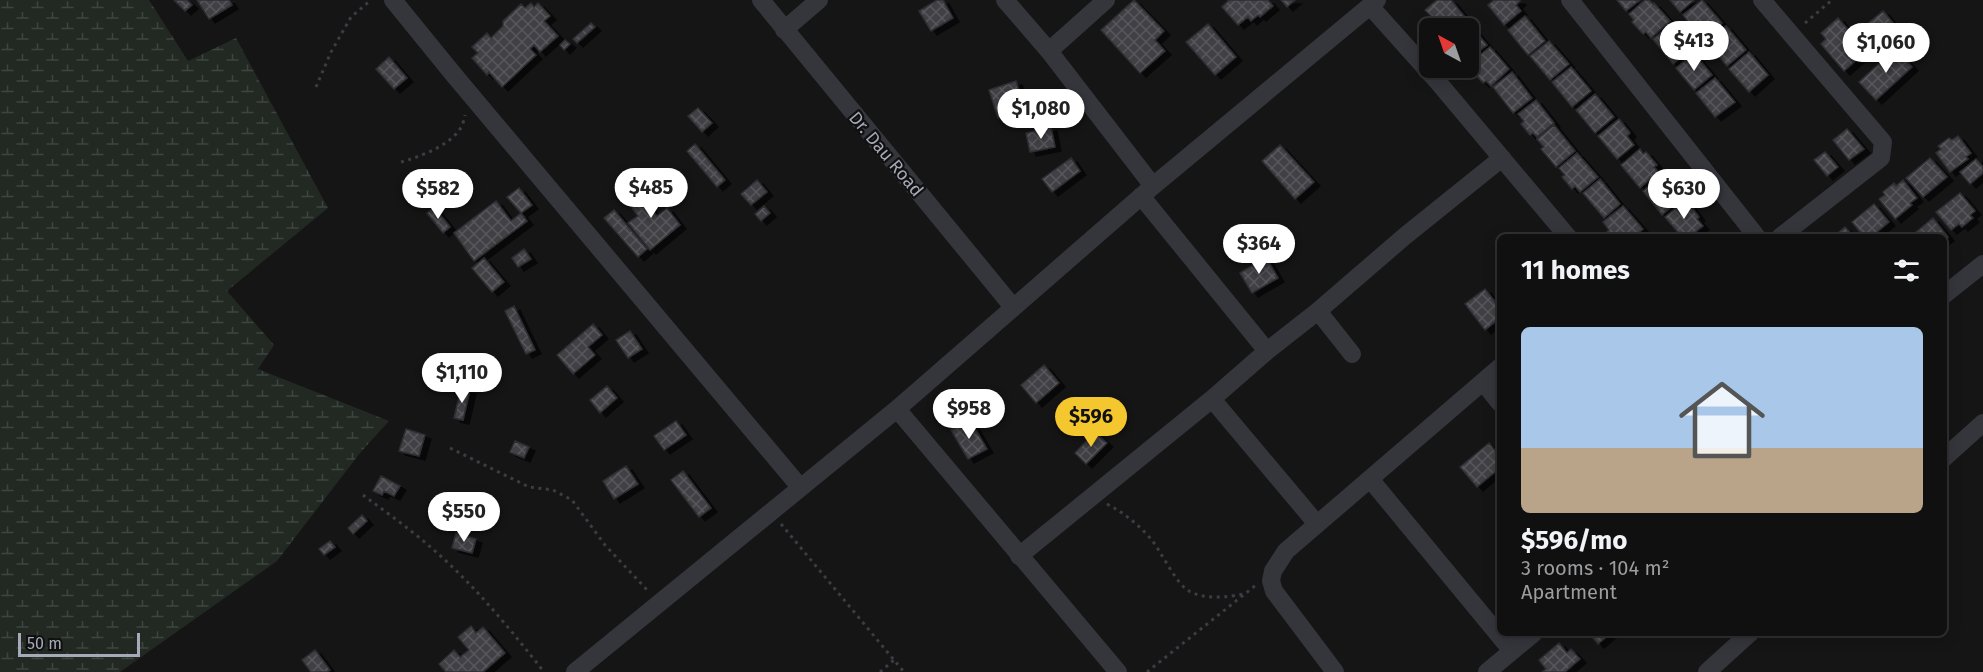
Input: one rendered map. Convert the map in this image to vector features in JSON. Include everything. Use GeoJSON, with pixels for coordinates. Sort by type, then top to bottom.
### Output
{"type":"FeatureCollection","features":[{"type":"Feature","properties":{"kind":"street"},"geometry":{"type":"LineString","coordinates":[[393,0],[800,487]]}},
{"type":"Feature","properties":{"kind":"street","name":"Dr. Dau Road"},"geometry":{"type":"LineString","coordinates":[[760,0],[1013,307]]}},
{"type":"Feature","properties":{"kind":"street"},"geometry":{"type":"LineString","coordinates":[[784,30],[819,0]]}},
{"type":"Feature","properties":{"kind":"street"},"geometry":{"type":"LineString","coordinates":[[1005,0],[1049,51],[1147,191],[1267,351]]}},
{"type":"Feature","properties":{"kind":"street"},"geometry":{"type":"LineString","coordinates":[[1049,51],[1106,0]]}},
{"type":"Feature","properties":{"kind":"street"},"geometry":{"type":"LineString","coordinates":[[1570,0],[1755,234]]}},
{"type":"Feature","properties":{"kind":"street"},"geometry":{"type":"LineString","coordinates":[[1762,0],[1883,142],[1881,158],[1784,234]]}},
{"type":"Feature","properties":{"kind":"street"},"geometry":{"type":"LineString","coordinates":[[575,672],[897,410],[1147,191],[1374,3],[1565,234]]}},
{"type":"Feature","properties":{"kind":"street"},"geometry":{"type":"LineString","coordinates":[[1019,556],[1502,158]]}},
{"type":"Feature","properties":{"kind":"street"},"geometry":{"type":"LineString","coordinates":[[1947,293],[1983,264]]}},
{"type":"Feature","properties":{"kind":"street"},"geometry":{"type":"LineString","coordinates":[[1318,311],[1352,354]]}},
{"type":"Feature","properties":{"kind":"street"},"geometry":{"type":"LineString","coordinates":[[1335,672],[1274,591],[1271,581],[1273,571],[1286,552],[1317,524],[1497,370]]}},
{"type":"Feature","properties":{"kind":"street"},"geometry":{"type":"LineString","coordinates":[[1483,382],[1497,399]]}},
{"type":"Feature","properties":{"kind":"street"},"geometry":{"type":"LineString","coordinates":[[1212,399],[1317,524]]}},
{"type":"Feature","properties":{"kind":"street"},"geometry":{"type":"LineString","coordinates":[[897,410],[1118,672]]}},
{"type":"Feature","properties":{"kind":"street"},"geometry":{"type":"LineString","coordinates":[[1947,455],[1983,423]]}},
{"type":"Feature","properties":{"kind":"street"},"geometry":{"type":"LineString","coordinates":[[1370,479],[1497,633]]}},
{"type":"Feature","properties":{"kind":"street"},"geometry":{"type":"LineString","coordinates":[[1500,636],[1512,651]]}},
{"type":"Feature","properties":{"kind":"street"},"geometry":{"type":"LineString","coordinates":[[1487,672],[1530,636]]}},
{"type":"Feature","properties":{"kind":"street"},"geometry":{"type":"LineString","coordinates":[[1707,672],[1747,636]]}},
{"type":"Feature","properties":{"kind":"path"},"geometry":{"type":"LineString","coordinates":[[316,87],[331,52],[351,17],[371,0]]}},
{"type":"Feature","properties":{"kind":"path"},"geometry":{"type":"LineString","coordinates":[[1792,34],[1832,0]]}},
{"type":"Feature","properties":{"kind":"path"},"geometry":{"type":"LineString","coordinates":[[401,162],[419,157],[438,147],[456,133],[460,129],[471,96]]}},
{"type":"Feature","properties":{"kind":"path"},"geometry":{"type":"LineString","coordinates":[[450,448],[529,487],[553,490],[572,500],[605,545],[659,603]]}},
{"type":"Feature","properties":{"kind":"path"},"geometry":{"type":"LineString","coordinates":[[363,495],[436,551],[519,641],[544,672]]}},
{"type":"Feature","properties":{"kind":"path"},"geometry":{"type":"LineString","coordinates":[[1092,496],[1126,514],[1152,540],[1168,566],[1188,591],[1225,597],[1244,594]]}},
{"type":"Feature","properties":{"kind":"path"},"geometry":{"type":"LineString","coordinates":[[771,511],[904,672]]}},
{"type":"Feature","properties":{"kind":"path"},"geometry":{"type":"LineString","coordinates":[[1147,672],[1273,571]]}},
{"type":"Feature","properties":{"kind":"path"},"geometry":{"type":"LineString","coordinates":[[880,672],[894,660]]}},
{"type":"Feature","properties":{"kind":"green space"},"geometry":{"type":"Polygon","coordinates":[[[0,0],[149,0],[188,61],[236,38],[328,208],[227,291],[274,345],[258,369],[389,421],[360,453],[277,561],[120,672],[0,672],[0,0]]]}},
{"type":"Feature","properties":{"kind":"building"},"geometry":{"type":"Polygon","coordinates":[[[174,0],[187,0],[192,5],[185,11],[174,0]]]}},
{"type":"Feature","properties":{"kind":"building"},"geometry":{"type":"Polygon","coordinates":[[[197,0],[229,0],[232,5],[209,19],[197,0]]]}},
{"type":"Feature","properties":{"kind":"building"},"geometry":{"type":"Polygon","coordinates":[[[937,0],[943,0],[953,18],[931,31],[919,11],[937,0]]]}},
{"type":"Feature","properties":{"kind":"building"},"geometry":{"type":"Polygon","coordinates":[[[1134,0],[1164,31],[1155,40],[1165,51],[1140,73],[1101,30],[1134,0]]]}},
{"type":"Feature","properties":{"kind":"building"},"geometry":{"type":"Polygon","coordinates":[[[1229,0],[1268,0],[1273,6],[1260,17],[1258,15],[1251,21],[1248,17],[1238,25],[1222,7],[1229,0]]]}},
{"type":"Feature","properties":{"kind":"building"},"geometry":{"type":"Polygon","coordinates":[[[1281,0],[1295,0],[1287,7],[1281,0]]]}},
{"type":"Feature","properties":{"kind":"building"},"geometry":{"type":"Polygon","coordinates":[[[1437,0],[1451,0],[1465,17],[1428,18],[1431,16],[1425,10],[1437,0]]]}},
{"type":"Feature","properties":{"kind":"building"},"geometry":{"type":"Polygon","coordinates":[[[1494,0],[1519,0],[1516,5],[1521,11],[1504,25],[1488,5],[1494,0]]]}},
{"type":"Feature","properties":{"kind":"building"},"geometry":{"type":"Polygon","coordinates":[[[1617,0],[1640,0],[1626,11],[1617,0]]]}},
{"type":"Feature","properties":{"kind":"building"},"geometry":{"type":"Polygon","coordinates":[[[1645,0],[1654,3],[1670,21],[1651,38],[1646,32],[1643,34],[1632,22],[1634,20],[1629,14],[1645,0]]]}},
{"type":"Feature","properties":{"kind":"building"},"geometry":{"type":"Polygon","coordinates":[[[1670,0],[1694,0],[1680,12],[1670,0]]]}},
{"type":"Feature","properties":{"kind":"building"},"geometry":{"type":"Polygon","coordinates":[[[1702,0],[1722,23],[1702,40],[1683,15],[1702,0]]]}},
{"type":"Feature","properties":{"kind":"building"},"geometry":{"type":"Polygon","coordinates":[[[531,3],[534,7],[538,3],[550,16],[544,21],[558,36],[540,52],[534,45],[530,49],[536,55],[502,87],[472,58],[478,53],[472,47],[487,33],[491,38],[503,26],[503,21],[521,4],[525,8],[531,3]]]}},
{"type":"Feature","properties":{"kind":"building"},"geometry":{"type":"Polygon","coordinates":[[[1883,11],[1898,29],[1875,48],[1860,30],[1883,11]]]}},
{"type":"Feature","properties":{"kind":"building"},"geometry":{"type":"Polygon","coordinates":[[[1525,16],[1545,41],[1528,55],[1508,30],[1525,16]]]}},
{"type":"Feature","properties":{"kind":"building"},"geometry":{"type":"Polygon","coordinates":[[[1838,18],[1867,51],[1844,71],[1821,44],[1826,39],[1821,33],[1838,18]]]}},
{"type":"Feature","properties":{"kind":"building"},"geometry":{"type":"Polygon","coordinates":[[[591,23],[595,27],[577,43],[573,39],[591,23]]]}},
{"type":"Feature","properties":{"kind":"building"},"geometry":{"type":"Polygon","coordinates":[[[1208,24],[1236,57],[1215,75],[1186,42],[1208,24]]]}},
{"type":"Feature","properties":{"kind":"building"},"geometry":{"type":"Polygon","coordinates":[[[1672,24],[1692,49],[1673,64],[1653,39],[1672,24]]]}},
{"type":"Feature","properties":{"kind":"building"},"geometry":{"type":"Polygon","coordinates":[[[1726,26],[1746,50],[1727,66],[1707,42],[1726,26]]]}},
{"type":"Feature","properties":{"kind":"building"},"geometry":{"type":"Polygon","coordinates":[[[1479,35],[1487,45],[1479,51],[1479,35]]]}},
{"type":"Feature","properties":{"kind":"building"},"geometry":{"type":"Polygon","coordinates":[[[565,40],[570,44],[564,50],[560,45],[565,40]]]}},
{"type":"Feature","properties":{"kind":"building"},"geometry":{"type":"Polygon","coordinates":[[[1549,41],[1569,64],[1550,80],[1530,56],[1549,41]]]}},
{"type":"Feature","properties":{"kind":"building"},"geometry":{"type":"Polygon","coordinates":[[[1490,47],[1509,69],[1491,86],[1486,81],[1483,83],[1478,78],[1479,56],[1490,47]]]}},
{"type":"Feature","properties":{"kind":"building"},"geometry":{"type":"Polygon","coordinates":[[[1896,48],[1912,67],[1876,100],[1859,82],[1896,48]]]}},
{"type":"Feature","properties":{"kind":"building"},"geometry":{"type":"Polygon","coordinates":[[[1749,52],[1768,75],[1749,92],[1729,69],[1749,52]]]}},
{"type":"Feature","properties":{"kind":"building"},"geometry":{"type":"Polygon","coordinates":[[[1694,53],[1712,75],[1694,90],[1676,68],[1694,53]]]}},
{"type":"Feature","properties":{"kind":"building"},"geometry":{"type":"Polygon","coordinates":[[[389,57],[407,78],[394,89],[376,69],[389,57]]]}},
{"type":"Feature","properties":{"kind":"building"},"geometry":{"type":"Polygon","coordinates":[[[1571,67],[1591,91],[1572,107],[1552,82],[1571,67]]]}},
{"type":"Feature","properties":{"kind":"building"},"geometry":{"type":"Polygon","coordinates":[[[1512,72],[1532,98],[1513,113],[1493,87],[1512,72]]]}},
{"type":"Feature","properties":{"kind":"building"},"geometry":{"type":"Polygon","coordinates":[[[1715,78],[1735,102],[1715,117],[1696,93],[1715,78]]]}},
{"type":"Feature","properties":{"kind":"building"},"geometry":{"type":"Polygon","coordinates":[[[1016,81],[1025,110],[998,118],[989,90],[1016,81]]]}},
{"type":"Feature","properties":{"kind":"building"},"geometry":{"type":"Polygon","coordinates":[[[1595,94],[1614,117],[1595,133],[1576,110],[1595,94]]]}},
{"type":"Feature","properties":{"kind":"building"},"geometry":{"type":"Polygon","coordinates":[[[1536,100],[1554,123],[1537,137],[1533,133],[1530,135],[1521,124],[1524,121],[1518,114],[1536,100]]]}},
{"type":"Feature","properties":{"kind":"building"},"geometry":{"type":"Polygon","coordinates":[[[698,108],[712,123],[702,132],[688,116],[698,108]]]}},
{"type":"Feature","properties":{"kind":"building"},"geometry":{"type":"Polygon","coordinates":[[[1619,119],[1630,133],[1627,136],[1634,145],[1617,159],[1598,136],[1619,119]]]}},
{"type":"Feature","properties":{"kind":"building"},"geometry":{"type":"Polygon","coordinates":[[[1554,125],[1575,151],[1556,167],[1541,149],[1544,147],[1537,139],[1554,125]]]}},
{"type":"Feature","properties":{"kind":"building"},"geometry":{"type":"Polygon","coordinates":[[[1051,127],[1055,147],[1030,152],[1026,133],[1051,127]]]}},
{"type":"Feature","properties":{"kind":"building"},"geometry":{"type":"Polygon","coordinates":[[[1847,129],[1864,149],[1849,160],[1833,140],[1847,129]]]}},
{"type":"Feature","properties":{"kind":"building"},"geometry":{"type":"Polygon","coordinates":[[[1958,136],[1971,153],[1966,157],[1968,159],[1950,172],[1936,153],[1941,149],[1938,146],[1949,138],[1952,140],[1958,136]]]}},
{"type":"Feature","properties":{"kind":"building"},"geometry":{"type":"Polygon","coordinates":[[[695,144],[725,180],[717,187],[687,151],[695,144]]]}},
{"type":"Feature","properties":{"kind":"building"},"geometry":{"type":"Polygon","coordinates":[[[1280,145],[1314,182],[1295,199],[1262,161],[1280,145]]]}},
{"type":"Feature","properties":{"kind":"building"},"geometry":{"type":"Polygon","coordinates":[[[1640,149],[1643,154],[1646,152],[1657,165],[1654,167],[1658,172],[1640,188],[1621,165],[1640,149]]]}},
{"type":"Feature","properties":{"kind":"building"},"geometry":{"type":"Polygon","coordinates":[[[1825,152],[1838,167],[1827,176],[1814,160],[1825,152]]]}},
{"type":"Feature","properties":{"kind":"building"},"geometry":{"type":"Polygon","coordinates":[[[1577,153],[1598,177],[1580,192],[1575,186],[1572,189],[1562,177],[1565,175],[1559,168],[1577,153]]]}},
{"type":"Feature","properties":{"kind":"building"},"geometry":{"type":"Polygon","coordinates":[[[1071,158],[1080,171],[1052,192],[1042,179],[1071,158]]]}},
{"type":"Feature","properties":{"kind":"building"},"geometry":{"type":"Polygon","coordinates":[[[1930,158],[1947,177],[1923,197],[1906,178],[1930,158]]]}},
{"type":"Feature","properties":{"kind":"building"},"geometry":{"type":"Polygon","coordinates":[[[1976,159],[1983,167],[1983,173],[1970,184],[1960,172],[1976,159]]]}},
{"type":"Feature","properties":{"kind":"building"},"geometry":{"type":"Polygon","coordinates":[[[1662,175],[1681,199],[1662,215],[1643,191],[1662,175]]]}},
{"type":"Feature","properties":{"kind":"building"},"geometry":{"type":"Polygon","coordinates":[[[1600,179],[1620,204],[1604,218],[1583,193],[1600,179]]]}},
{"type":"Feature","properties":{"kind":"building"},"geometry":{"type":"Polygon","coordinates":[[[757,180],[767,192],[751,205],[741,194],[757,180]]]}},
{"type":"Feature","properties":{"kind":"building"},"geometry":{"type":"Polygon","coordinates":[[[1903,180],[1917,198],[1895,219],[1879,199],[1885,195],[1883,192],[1894,183],[1896,186],[1903,180]]]}},
{"type":"Feature","properties":{"kind":"building"},"geometry":{"type":"Polygon","coordinates":[[[644,185],[656,199],[648,205],[657,216],[667,208],[680,225],[650,250],[628,223],[638,216],[628,198],[644,185]]]}},
{"type":"Feature","properties":{"kind":"building"},"geometry":{"type":"Polygon","coordinates":[[[519,188],[532,205],[521,213],[507,197],[519,188]]]}},
{"type":"Feature","properties":{"kind":"building"},"geometry":{"type":"Polygon","coordinates":[[[1960,193],[1975,211],[1970,215],[1973,218],[1962,227],[1959,224],[1951,230],[1936,212],[1960,193]]]}},
{"type":"Feature","properties":{"kind":"building"},"geometry":{"type":"Polygon","coordinates":[[[496,201],[511,221],[521,213],[527,221],[474,261],[454,233],[496,201]]]}},
{"type":"Feature","properties":{"kind":"building"},"geometry":{"type":"Polygon","coordinates":[[[1683,202],[1687,207],[1690,205],[1703,226],[1693,234],[1679,234],[1665,217],[1683,202]]]}},
{"type":"Feature","properties":{"kind":"building"},"geometry":{"type":"Polygon","coordinates":[[[1874,204],[1889,222],[1875,234],[1862,234],[1852,222],[1874,204]]]}},
{"type":"Feature","properties":{"kind":"building"},"geometry":{"type":"Polygon","coordinates":[[[764,206],[770,213],[761,221],[755,214],[764,206]]]}},
{"type":"Feature","properties":{"kind":"building"},"geometry":{"type":"Polygon","coordinates":[[[1623,206],[1643,229],[1637,234],[1609,234],[1603,222],[1623,206]]]}},
{"type":"Feature","properties":{"kind":"building"},"geometry":{"type":"Polygon","coordinates":[[[434,207],[450,227],[443,233],[427,213],[434,207]]]}},
{"type":"Feature","properties":{"kind":"building"},"geometry":{"type":"Polygon","coordinates":[[[614,210],[647,249],[638,257],[604,218],[614,210]]]}},
{"type":"Feature","properties":{"kind":"building"},"geometry":{"type":"Polygon","coordinates":[[[1933,218],[1946,234],[1914,234],[1933,218]]]}},
{"type":"Feature","properties":{"kind":"building"},"geometry":{"type":"Polygon","coordinates":[[[1845,227],[1851,234],[1837,234],[1845,227]]]}},
{"type":"Feature","properties":{"kind":"building"},"geometry":{"type":"Polygon","coordinates":[[[524,249],[531,259],[518,267],[512,258],[524,249]]]}},
{"type":"Feature","properties":{"kind":"building"},"geometry":{"type":"Polygon","coordinates":[[[1266,257],[1278,278],[1252,293],[1240,273],[1266,257]]]}},
{"type":"Feature","properties":{"kind":"building"},"geometry":{"type":"Polygon","coordinates":[[[484,258],[504,282],[492,292],[472,268],[484,258]]]}},
{"type":"Feature","properties":{"kind":"building"},"geometry":{"type":"Polygon","coordinates":[[[1485,289],[1497,304],[1497,320],[1485,330],[1465,304],[1485,289]]]}},
{"type":"Feature","properties":{"kind":"building"},"geometry":{"type":"Polygon","coordinates":[[[514,306],[535,350],[526,354],[505,311],[514,306]]]}},
{"type":"Feature","properties":{"kind":"building"},"geometry":{"type":"Polygon","coordinates":[[[593,324],[602,335],[588,347],[595,355],[573,374],[557,355],[593,324]]]}},
{"type":"Feature","properties":{"kind":"building"},"geometry":{"type":"Polygon","coordinates":[[[630,331],[642,349],[628,358],[616,340],[630,331]]]}},
{"type":"Feature","properties":{"kind":"building"},"geometry":{"type":"Polygon","coordinates":[[[1044,365],[1059,383],[1036,403],[1021,385],[1044,365]]]}},
{"type":"Feature","properties":{"kind":"building"},"geometry":{"type":"Polygon","coordinates":[[[607,386],[617,398],[600,413],[590,400],[607,386]]]}},
{"type":"Feature","properties":{"kind":"building"},"geometry":{"type":"Polygon","coordinates":[[[461,388],[470,390],[463,420],[454,418],[461,388]]]}},
{"type":"Feature","properties":{"kind":"building"},"geometry":{"type":"Polygon","coordinates":[[[970,420],[987,449],[968,459],[951,430],[970,420]]]}},
{"type":"Feature","properties":{"kind":"building"},"geometry":{"type":"Polygon","coordinates":[[[676,421],[686,435],[664,450],[654,436],[676,421]]]}},
{"type":"Feature","properties":{"kind":"building"},"geometry":{"type":"Polygon","coordinates":[[[406,429],[425,435],[419,456],[399,451],[406,429]]]}},
{"type":"Feature","properties":{"kind":"building"},"geometry":{"type":"Polygon","coordinates":[[[1095,432],[1107,443],[1086,464],[1075,453],[1095,432]]]}},
{"type":"Feature","properties":{"kind":"building"},"geometry":{"type":"Polygon","coordinates":[[[515,441],[529,447],[524,458],[510,452],[515,441]]]}},
{"type":"Feature","properties":{"kind":"building"},"geometry":{"type":"Polygon","coordinates":[[[1489,443],[1497,453],[1497,470],[1477,487],[1460,467],[1489,443]]]}},
{"type":"Feature","properties":{"kind":"building"},"geometry":{"type":"Polygon","coordinates":[[[626,466],[638,484],[614,499],[603,481],[626,466]]]}},
{"type":"Feature","properties":{"kind":"building"},"geometry":{"type":"Polygon","coordinates":[[[683,471],[711,508],[699,517],[671,480],[683,471]]]}},
{"type":"Feature","properties":{"kind":"building"},"geometry":{"type":"Polygon","coordinates":[[[381,476],[400,486],[394,496],[384,491],[382,495],[373,491],[381,476]]]}},
{"type":"Feature","properties":{"kind":"building"},"geometry":{"type":"Polygon","coordinates":[[[362,515],[367,521],[353,534],[348,528],[362,515]]]}},
{"type":"Feature","properties":{"kind":"building"},"geometry":{"type":"Polygon","coordinates":[[[456,533],[476,539],[472,553],[452,548],[456,533]]]}},
{"type":"Feature","properties":{"kind":"building"},"geometry":{"type":"Polygon","coordinates":[[[330,541],[335,547],[324,555],[319,549],[330,541]]]}},
{"type":"Feature","properties":{"kind":"building"},"geometry":{"type":"Polygon","coordinates":[[[471,626],[476,633],[483,627],[505,653],[483,672],[446,672],[439,664],[454,650],[460,657],[469,650],[458,637],[471,626]]]}},
{"type":"Feature","properties":{"kind":"building"},"geometry":{"type":"Polygon","coordinates":[[[1591,636],[1607,636],[1598,644],[1591,636]]]}},
{"type":"Feature","properties":{"kind":"building"},"geometry":{"type":"Polygon","coordinates":[[[1559,643],[1567,653],[1571,649],[1580,659],[1565,672],[1542,672],[1546,669],[1539,660],[1559,643]]]}},
{"type":"Feature","properties":{"kind":"building"},"geometry":{"type":"Polygon","coordinates":[[[315,650],[330,670],[327,672],[311,672],[302,660],[315,650]]]}}]}
